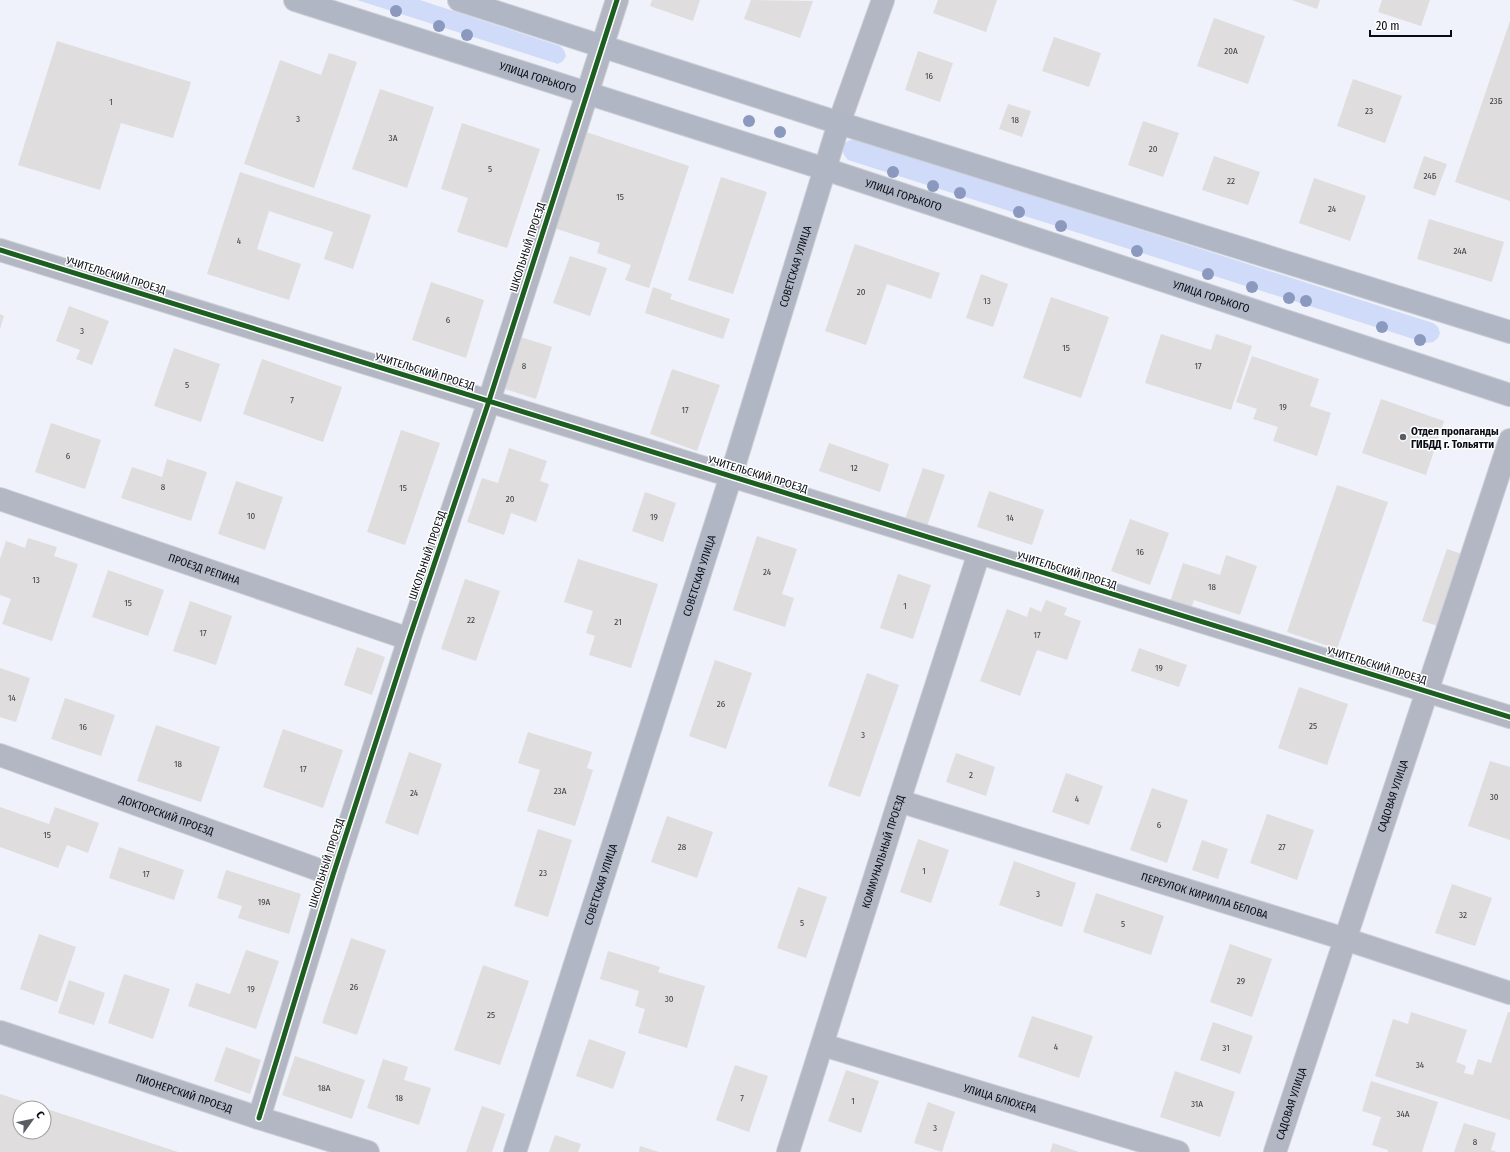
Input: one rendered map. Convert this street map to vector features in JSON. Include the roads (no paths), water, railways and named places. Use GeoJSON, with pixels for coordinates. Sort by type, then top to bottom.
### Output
{"type":"FeatureCollection","features":[{"type":"Feature","properties":{"kind":"main road","name":"УЛИЦА ГОРЬКОГО"},"geometry":{"type":"LineString","coordinates":[[295,0],[825,169],[1510,395]]}},
{"type":"Feature","properties":{"kind":"main road"},"geometry":{"type":"LineString","coordinates":[[459,0],[839,123],[1510,332]]}},
{"type":"Feature","properties":{"kind":"main road","name":"СОВЕТСКАЯ УЛИЦА"},"geometry":{"type":"LineString","coordinates":[[515,1152],[731,476],[839,123]]}},
{"type":"Feature","properties":{"kind":"street","name":"ШКОЛЬНЫЙ ПРОЕЗД"},"geometry":{"type":"LineString","coordinates":[[259,1118],[333,875],[409,639],[489,401],[617,0]]}},
{"type":"Feature","properties":{"kind":"street","name":"СОВЕТСКАЯ УЛИЦА"},"geometry":{"type":"LineString","coordinates":[[839,123],[883,0]]}},
{"type":"Feature","properties":{"kind":"street","name":"УЧИТЕЛЬСКИЙ ПРОЕЗД"},"geometry":{"type":"LineString","coordinates":[[0,250],[1510,717]]}},
{"type":"Feature","properties":{"kind":"street","name":"САДОВАЯ УЛИЦА"},"geometry":{"type":"LineString","coordinates":[[1275,1152],[1510,440]]}},
{"type":"Feature","properties":{"kind":"street","name":"ПРОЕЗД РЕПИНА"},"geometry":{"type":"LineString","coordinates":[[0,499],[409,639]]}},
{"type":"Feature","properties":{"kind":"street","name":"КОММУНАЛЬНЫЙ ПРОЕЗД"},"geometry":{"type":"LineString","coordinates":[[788,1152],[979,553]]}},
{"type":"Feature","properties":{"kind":"street","name":"ДОКТОРСКИЙ ПРОЕЗД"},"geometry":{"type":"LineString","coordinates":[[0,755],[333,875]]}},
{"type":"Feature","properties":{"kind":"street","name":"ПЕРЕУЛОК КИРИЛЛА БЕЛОВА"},"geometry":{"type":"LineString","coordinates":[[899,801],[1345,939],[1510,993]]}},
{"type":"Feature","properties":{"kind":"street","name":"ПИОНЕРСКИЙ ПРОЕЗД"},"geometry":{"type":"LineString","coordinates":[[0,1032],[259,1118],[368,1152]]}},
{"type":"Feature","properties":{"kind":"street","name":"УЛИЦА БЛЮХЕРА"},"geometry":{"type":"LineString","coordinates":[[823,1045],[1178,1152]]}},
{"type":"Feature","properties":{"kind":"place","name":"Отдел пропаганды ГИБДД г. Тольятти"},"geometry":{"type":"Point","coordinates":[1403,437]}}]}
